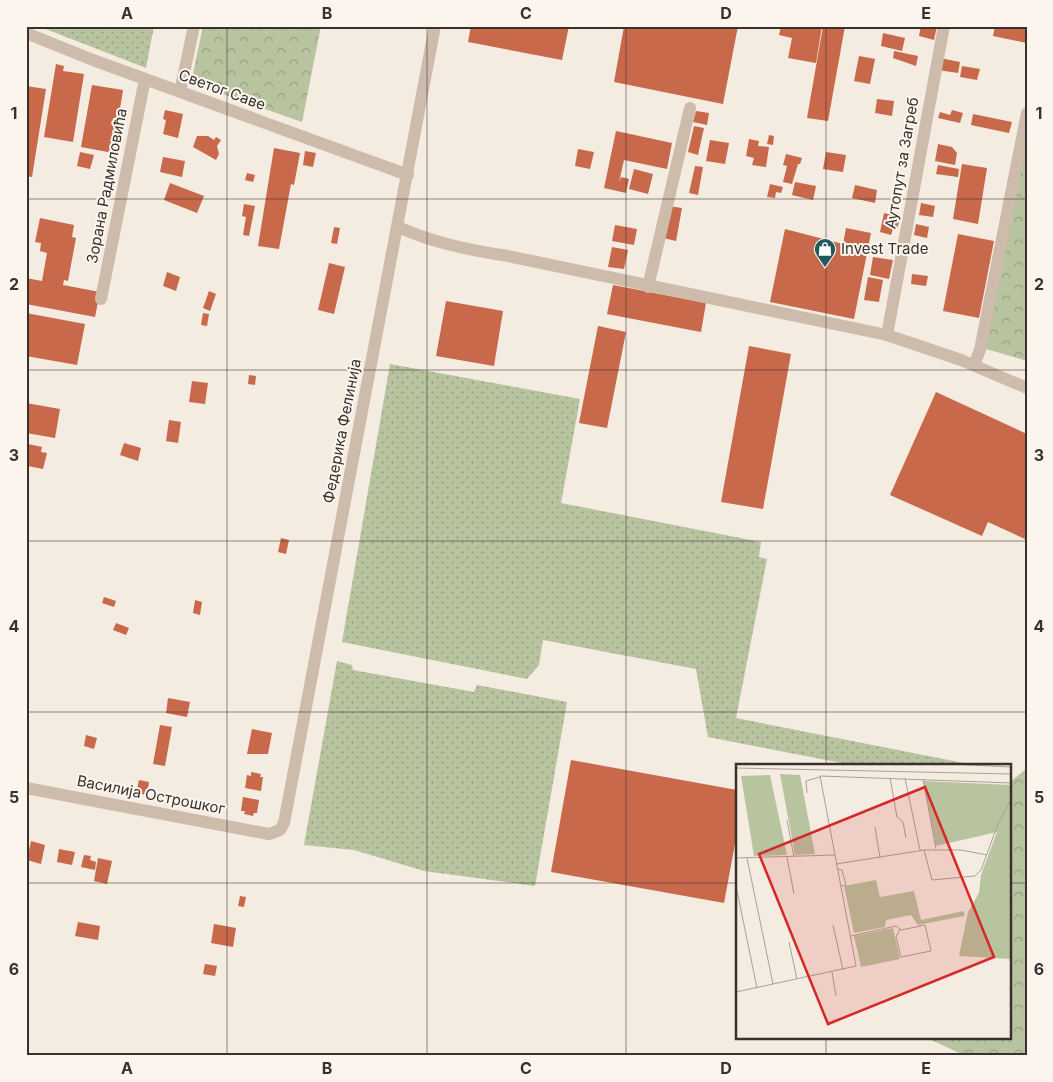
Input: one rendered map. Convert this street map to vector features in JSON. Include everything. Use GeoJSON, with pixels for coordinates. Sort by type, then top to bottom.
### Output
{"type":"FeatureCollection","features":[{"type":"Feature","properties":{"kind":"street"},"geometry":{"type":"LineString","coordinates":[[180,92],[194,26]]}},
{"type":"Feature","properties":{"kind":"street","name":"Федерика Фелинија"},"geometry":{"type":"LineString","coordinates":[[269,834],[280,830],[288,807],[435,26]]}},
{"type":"Feature","properties":{"kind":"street","name":"Аутопут за Загреб"},"geometry":{"type":"LineString","coordinates":[[887,336],[944,26]]}},
{"type":"Feature","properties":{"kind":"street","name":"Светог Саве"},"geometry":{"type":"LineString","coordinates":[[26,33],[145,79],[408,175]]}},
{"type":"Feature","properties":{"kind":"street","name":"Зорана Радмиловића"},"geometry":{"type":"LineString","coordinates":[[101,299],[145,79]]}},
{"type":"Feature","properties":{"kind":"street"},"geometry":{"type":"LineString","coordinates":[[648,287],[690,108]]}},
{"type":"Feature","properties":{"kind":"street"},"geometry":{"type":"LineString","coordinates":[[974,365],[980,350],[1027,113]]}},
{"type":"Feature","properties":{"kind":"street"},"geometry":{"type":"LineString","coordinates":[[398,228],[454,247],[508,256],[887,336],[974,365],[1027,388]]}},
{"type":"Feature","properties":{"kind":"street","name":"Василија Острошког"},"geometry":{"type":"LineString","coordinates":[[26,788],[269,834]]}},
{"type":"Feature","properties":{"kind":"green space"},"geometry":{"type":"Polygon","coordinates":[[[38,26],[154,26],[146,68],[38,26]]]}},
{"type":"Feature","properties":{"kind":"green space"},"geometry":{"type":"Polygon","coordinates":[[[203,26],[321,26],[302,122],[191,83],[203,26]]]}},
{"type":"Feature","properties":{"kind":"green space"},"geometry":{"type":"Polygon","coordinates":[[[1027,123],[1027,361],[986,349],[1027,123]]]}},
{"type":"Feature","properties":{"kind":"green space"},"geometry":{"type":"Polygon","coordinates":[[[390,364],[580,399],[561,503],[761,542],[759,557],[767,559],[736,718],[969,764],[847,764],[708,737],[696,669],[543,640],[539,665],[527,679],[342,642],[390,364]]]}},
{"type":"Feature","properties":{"kind":"green space"},"geometry":{"type":"Polygon","coordinates":[[[337,661],[352,665],[353,670],[474,692],[477,685],[567,702],[535,886],[424,871],[354,850],[304,845],[337,661]]]}},
{"type":"Feature","properties":{"kind":"green space"},"geometry":{"type":"Polygon","coordinates":[[[1027,768],[1027,1056],[966,1056],[931,1040],[1010,1040],[1010,782],[1027,768]]]}},
{"type":"Feature","properties":{"kind":"building"},"geometry":{"type":"Polygon","coordinates":[[[471,26],[569,26],[562,60],[468,42],[471,26]]]}},
{"type":"Feature","properties":{"kind":"building"},"geometry":{"type":"Polygon","coordinates":[[[624,26],[738,26],[723,104],[614,82],[624,26]]]}},
{"type":"Feature","properties":{"kind":"building"},"geometry":{"type":"Polygon","coordinates":[[[781,26],[822,26],[816,63],[788,58],[792,38],[779,35],[781,26]]]}},
{"type":"Feature","properties":{"kind":"building"},"geometry":{"type":"Polygon","coordinates":[[[823,26],[845,26],[828,121],[807,118],[823,26]]]}},
{"type":"Feature","properties":{"kind":"building"},"geometry":{"type":"Polygon","coordinates":[[[921,26],[937,26],[934,40],[919,36],[921,26]]]}},
{"type":"Feature","properties":{"kind":"building"},"geometry":{"type":"Polygon","coordinates":[[[995,26],[1027,26],[1027,43],[993,36],[995,26]]]}},
{"type":"Feature","properties":{"kind":"building"},"geometry":{"type":"Polygon","coordinates":[[[883,33],[905,38],[902,51],[881,46],[883,33]]]}},
{"type":"Feature","properties":{"kind":"building"},"geometry":{"type":"Polygon","coordinates":[[[894,51],[918,56],[916,66],[893,58],[894,51]]]}},
{"type":"Feature","properties":{"kind":"building"},"geometry":{"type":"Polygon","coordinates":[[[859,56],[875,59],[870,84],[854,81],[859,56]]]}},
{"type":"Feature","properties":{"kind":"building"},"geometry":{"type":"Polygon","coordinates":[[[940,58],[960,62],[958,73],[938,70],[940,58]]]}},
{"type":"Feature","properties":{"kind":"building"},"geometry":{"type":"Polygon","coordinates":[[[56,64],[64,66],[63,71],[84,74],[73,142],[44,137],[56,64]]]}},
{"type":"Feature","properties":{"kind":"building"},"geometry":{"type":"Polygon","coordinates":[[[962,66],[980,69],[977,80],[960,77],[962,66]]]}},
{"type":"Feature","properties":{"kind":"building"},"geometry":{"type":"Polygon","coordinates":[[[92,85],[123,90],[113,153],[81,147],[92,85]]]}},
{"type":"Feature","properties":{"kind":"building"},"geometry":{"type":"Polygon","coordinates":[[[26,86],[46,89],[32,177],[26,176],[26,86]]]}},
{"type":"Feature","properties":{"kind":"building"},"geometry":{"type":"Polygon","coordinates":[[[877,99],[894,101],[892,116],[875,113],[877,99]]]}},
{"type":"Feature","properties":{"kind":"building"},"geometry":{"type":"Polygon","coordinates":[[[165,110],[183,114],[178,138],[163,134],[166,120],[163,119],[165,110]]]}},
{"type":"Feature","properties":{"kind":"building"},"geometry":{"type":"Polygon","coordinates":[[[952,110],[963,113],[960,123],[938,118],[940,112],[950,115],[952,110]]]}},
{"type":"Feature","properties":{"kind":"building"},"geometry":{"type":"Polygon","coordinates":[[[696,111],[709,113],[707,125],[693,122],[696,111]]]}},
{"type":"Feature","properties":{"kind":"building"},"geometry":{"type":"Polygon","coordinates":[[[973,114],[1012,122],[1009,133],[971,125],[973,114]]]}},
{"type":"Feature","properties":{"kind":"building"},"geometry":{"type":"Polygon","coordinates":[[[694,126],[704,128],[698,155],[688,152],[694,126]]]}},
{"type":"Feature","properties":{"kind":"building"},"geometry":{"type":"Polygon","coordinates":[[[616,131],[672,143],[667,169],[624,160],[619,182],[621,177],[629,179],[626,193],[604,188],[616,131]]]}},
{"type":"Feature","properties":{"kind":"building"},"geometry":{"type":"Polygon","coordinates":[[[769,135],[774,136],[773,145],[767,144],[769,135]]]}},
{"type":"Feature","properties":{"kind":"building"},"geometry":{"type":"Polygon","coordinates":[[[197,136],[208,136],[214,140],[216,137],[221,140],[217,146],[219,154],[216,160],[193,147],[197,136]]]}},
{"type":"Feature","properties":{"kind":"building"},"geometry":{"type":"Polygon","coordinates":[[[749,139],[759,141],[758,146],[769,147],[766,167],[752,165],[754,158],[746,156],[749,139]]]}},
{"type":"Feature","properties":{"kind":"building"},"geometry":{"type":"Polygon","coordinates":[[[710,140],[729,143],[725,164],[706,161],[710,140]]]}},
{"type":"Feature","properties":{"kind":"building"},"geometry":{"type":"Polygon","coordinates":[[[938,144],[952,147],[957,153],[955,165],[935,161],[938,144]]]}},
{"type":"Feature","properties":{"kind":"building"},"geometry":{"type":"Polygon","coordinates":[[[274,148],[300,153],[294,185],[291,184],[279,249],[258,246],[274,148]]]}},
{"type":"Feature","properties":{"kind":"building"},"geometry":{"type":"Polygon","coordinates":[[[578,149],[594,152],[590,169],[575,166],[578,149]]]}},
{"type":"Feature","properties":{"kind":"building"},"geometry":{"type":"Polygon","coordinates":[[[305,151],[316,153],[313,167],[303,165],[305,151]]]}},
{"type":"Feature","properties":{"kind":"building"},"geometry":{"type":"Polygon","coordinates":[[[80,152],[94,155],[90,169],[77,166],[80,152]]]}},
{"type":"Feature","properties":{"kind":"building"},"geometry":{"type":"Polygon","coordinates":[[[826,152],[846,155],[843,172],[823,169],[826,152]]]}},
{"type":"Feature","properties":{"kind":"building"},"geometry":{"type":"Polygon","coordinates":[[[786,154],[802,158],[800,164],[798,164],[792,184],[783,182],[787,166],[783,165],[786,154]]]}},
{"type":"Feature","properties":{"kind":"building"},"geometry":{"type":"Polygon","coordinates":[[[163,157],[185,161],[182,177],[160,172],[163,157]]]}},
{"type":"Feature","properties":{"kind":"building"},"geometry":{"type":"Polygon","coordinates":[[[962,164],[987,168],[978,224],[953,219],[962,164]]]}},
{"type":"Feature","properties":{"kind":"building"},"geometry":{"type":"Polygon","coordinates":[[[938,165],[959,169],[958,177],[936,174],[938,165]]]}},
{"type":"Feature","properties":{"kind":"building"},"geometry":{"type":"Polygon","coordinates":[[[695,166],[703,167],[698,195],[689,193],[695,166]]]}},
{"type":"Feature","properties":{"kind":"building"},"geometry":{"type":"Polygon","coordinates":[[[634,169],[653,174],[648,194],[629,189],[634,169]]]}},
{"type":"Feature","properties":{"kind":"building"},"geometry":{"type":"Polygon","coordinates":[[[247,173],[255,175],[253,182],[245,180],[247,173]]]}},
{"type":"Feature","properties":{"kind":"building"},"geometry":{"type":"Polygon","coordinates":[[[795,182],[816,186],[813,200],[792,195],[795,182]]]}},
{"type":"Feature","properties":{"kind":"building"},"geometry":{"type":"Polygon","coordinates":[[[170,183],[204,196],[197,213],[164,200],[170,183]]]}},
{"type":"Feature","properties":{"kind":"building"},"geometry":{"type":"Polygon","coordinates":[[[770,184],[783,187],[781,193],[776,192],[775,198],[767,197],[770,184]]]}},
{"type":"Feature","properties":{"kind":"building"},"geometry":{"type":"Polygon","coordinates":[[[855,185],[877,190],[875,203],[852,198],[855,185]]]}},
{"type":"Feature","properties":{"kind":"building"},"geometry":{"type":"Polygon","coordinates":[[[921,203],[935,206],[933,217],[919,215],[921,203]]]}},
{"type":"Feature","properties":{"kind":"building"},"geometry":{"type":"Polygon","coordinates":[[[244,204],[255,206],[249,236],[243,235],[246,217],[242,216],[244,204]]]}},
{"type":"Feature","properties":{"kind":"building"},"geometry":{"type":"Polygon","coordinates":[[[669,206],[682,208],[676,241],[663,238],[669,206]]]}},
{"type":"Feature","properties":{"kind":"building"},"geometry":{"type":"Polygon","coordinates":[[[884,213],[900,217],[897,230],[893,229],[891,235],[880,232],[884,213]]]}},
{"type":"Feature","properties":{"kind":"building"},"geometry":{"type":"Polygon","coordinates":[[[40,218],[74,225],[72,237],[76,238],[68,281],[64,280],[63,285],[100,292],[95,317],[26,304],[26,278],[42,281],[47,253],[40,251],[41,243],[35,242],[40,218]]]}},
{"type":"Feature","properties":{"kind":"building"},"geometry":{"type":"Polygon","coordinates":[[[916,224],[929,227],[927,238],[914,235],[916,224]]]}},
{"type":"Feature","properties":{"kind":"building"},"geometry":{"type":"Polygon","coordinates":[[[615,225],[637,229],[634,245],[612,241],[615,225]]]}},
{"type":"Feature","properties":{"kind":"building"},"geometry":{"type":"Polygon","coordinates":[[[334,227],[340,228],[337,244],[331,243],[334,227]]]}},
{"type":"Feature","properties":{"kind":"building"},"geometry":{"type":"Polygon","coordinates":[[[846,228],[871,233],[854,319],[770,302],[785,229],[843,244],[846,228]]]}},
{"type":"Feature","properties":{"kind":"building"},"geometry":{"type":"Polygon","coordinates":[[[958,234],[994,241],[979,318],[943,311],[958,234]]]}},
{"type":"Feature","properties":{"kind":"building"},"geometry":{"type":"Polygon","coordinates":[[[612,247],[628,250],[624,269],[608,267],[612,247]]]}},
{"type":"Feature","properties":{"kind":"building"},"geometry":{"type":"Polygon","coordinates":[[[873,257],[893,260],[889,279],[870,275],[873,257]]]}},
{"type":"Feature","properties":{"kind":"building"},"geometry":{"type":"Polygon","coordinates":[[[329,263],[345,267],[334,314],[318,310],[329,263]]]}},
{"type":"Feature","properties":{"kind":"building"},"geometry":{"type":"Polygon","coordinates":[[[167,272],[180,277],[176,291],[163,286],[167,272]]]}},
{"type":"Feature","properties":{"kind":"building"},"geometry":{"type":"Polygon","coordinates":[[[912,274],[928,276],[926,286],[911,284],[912,274]]]}},
{"type":"Feature","properties":{"kind":"building"},"geometry":{"type":"Polygon","coordinates":[[[868,277],[883,280],[879,302],[864,300],[868,277]]]}},
{"type":"Feature","properties":{"kind":"building"},"geometry":{"type":"Polygon","coordinates":[[[613,285],[706,303],[701,332],[607,314],[613,285]]]}},
{"type":"Feature","properties":{"kind":"building"},"geometry":{"type":"Polygon","coordinates":[[[209,291],[216,294],[210,311],[203,308],[209,291]]]}},
{"type":"Feature","properties":{"kind":"building"},"geometry":{"type":"Polygon","coordinates":[[[446,301],[503,311],[494,366],[436,356],[446,301]]]}},
{"type":"Feature","properties":{"kind":"building"},"geometry":{"type":"Polygon","coordinates":[[[26,313],[85,324],[77,365],[26,356],[26,313]]]}},
{"type":"Feature","properties":{"kind":"building"},"geometry":{"type":"Polygon","coordinates":[[[203,313],[209,314],[207,326],[201,325],[203,313]]]}},
{"type":"Feature","properties":{"kind":"building"},"geometry":{"type":"Polygon","coordinates":[[[598,326],[626,332],[607,428],[579,423],[598,326]]]}},
{"type":"Feature","properties":{"kind":"building"},"geometry":{"type":"Polygon","coordinates":[[[749,346],[791,354],[763,509],[721,502],[749,346]]]}},
{"type":"Feature","properties":{"kind":"building"},"geometry":{"type":"Polygon","coordinates":[[[249,375],[256,376],[255,385],[248,384],[249,375]]]}},
{"type":"Feature","properties":{"kind":"building"},"geometry":{"type":"Polygon","coordinates":[[[192,381],[208,383],[205,404],[189,402],[192,381]]]}},
{"type":"Feature","properties":{"kind":"building"},"geometry":{"type":"Polygon","coordinates":[[[936,392],[1027,434],[1027,540],[988,522],[982,536],[890,495],[936,392]]]}},
{"type":"Feature","properties":{"kind":"building"},"geometry":{"type":"Polygon","coordinates":[[[26,403],[60,409],[55,438],[26,433],[26,403]]]}},
{"type":"Feature","properties":{"kind":"building"},"geometry":{"type":"Polygon","coordinates":[[[169,420],[181,422],[178,443],[166,441],[169,420]]]}},
{"type":"Feature","properties":{"kind":"building"},"geometry":{"type":"Polygon","coordinates":[[[124,443],[141,448],[138,461],[120,455],[124,443]]]}},
{"type":"Feature","properties":{"kind":"building"},"geometry":{"type":"Polygon","coordinates":[[[28,444],[42,447],[41,452],[47,453],[43,469],[28,466],[28,444]]]}},
{"type":"Feature","properties":{"kind":"building"},"geometry":{"type":"Polygon","coordinates":[[[281,538],[289,540],[286,554],[278,552],[281,538]]]}},
{"type":"Feature","properties":{"kind":"building"},"geometry":{"type":"Polygon","coordinates":[[[104,597],[116,601],[114,607],[102,603],[104,597]]]}},
{"type":"Feature","properties":{"kind":"building"},"geometry":{"type":"Polygon","coordinates":[[[195,600],[202,602],[200,615],[193,613],[195,600]]]}},
{"type":"Feature","properties":{"kind":"building"},"geometry":{"type":"Polygon","coordinates":[[[116,623],[129,628],[126,635],[113,630],[116,623]]]}},
{"type":"Feature","properties":{"kind":"building"},"geometry":{"type":"Polygon","coordinates":[[[168,698],[190,702],[187,717],[166,713],[168,698]]]}},
{"type":"Feature","properties":{"kind":"building"},"geometry":{"type":"Polygon","coordinates":[[[160,725],[172,727],[165,766],[153,764],[160,725]]]}},
{"type":"Feature","properties":{"kind":"building"},"geometry":{"type":"Polygon","coordinates":[[[252,729],[272,733],[268,754],[247,754],[252,729]]]}},
{"type":"Feature","properties":{"kind":"building"},"geometry":{"type":"Polygon","coordinates":[[[86,735],[97,738],[94,749],[84,746],[86,735]]]}},
{"type":"Feature","properties":{"kind":"building"},"geometry":{"type":"Polygon","coordinates":[[[571,760],[736,790],[736,838],[724,903],[551,872],[571,760]]]}},
{"type":"Feature","properties":{"kind":"building"},"geometry":{"type":"Polygon","coordinates":[[[251,772],[261,774],[260,777],[263,777],[261,791],[245,788],[247,775],[251,776],[251,772]]]}},
{"type":"Feature","properties":{"kind":"building"},"geometry":{"type":"Polygon","coordinates":[[[139,780],[149,782],[147,795],[136,793],[139,780]]]}},
{"type":"Feature","properties":{"kind":"building"},"geometry":{"type":"Polygon","coordinates":[[[243,797],[259,800],[257,813],[254,813],[253,816],[244,814],[245,811],[241,811],[243,797]]]}},
{"type":"Feature","properties":{"kind":"building"},"geometry":{"type":"Polygon","coordinates":[[[31,841],[45,845],[41,864],[27,860],[31,841]]]}},
{"type":"Feature","properties":{"kind":"building"},"geometry":{"type":"Polygon","coordinates":[[[59,849],[75,852],[72,865],[57,862],[59,849]]]}},
{"type":"Feature","properties":{"kind":"building"},"geometry":{"type":"Polygon","coordinates":[[[84,855],[91,856],[90,860],[96,862],[95,870],[81,867],[84,855]]]}},
{"type":"Feature","properties":{"kind":"building"},"geometry":{"type":"Polygon","coordinates":[[[98,858],[112,861],[107,884],[94,881],[98,858]]]}},
{"type":"Feature","properties":{"kind":"building"},"geometry":{"type":"Polygon","coordinates":[[[240,896],[246,897],[244,907],[238,906],[240,896]]]}},
{"type":"Feature","properties":{"kind":"building"},"geometry":{"type":"Polygon","coordinates":[[[78,922],[100,926],[98,940],[75,936],[78,922]]]}},
{"type":"Feature","properties":{"kind":"building"},"geometry":{"type":"Polygon","coordinates":[[[214,924],[236,928],[233,947],[211,943],[214,924]]]}},
{"type":"Feature","properties":{"kind":"building"},"geometry":{"type":"Polygon","coordinates":[[[205,964],[217,966],[215,976],[203,974],[205,964]]]}},
{"type":"Feature","properties":{"kind":"place","name":"Invest Trade"},"geometry":{"type":"Point","coordinates":[825,268]}}]}
